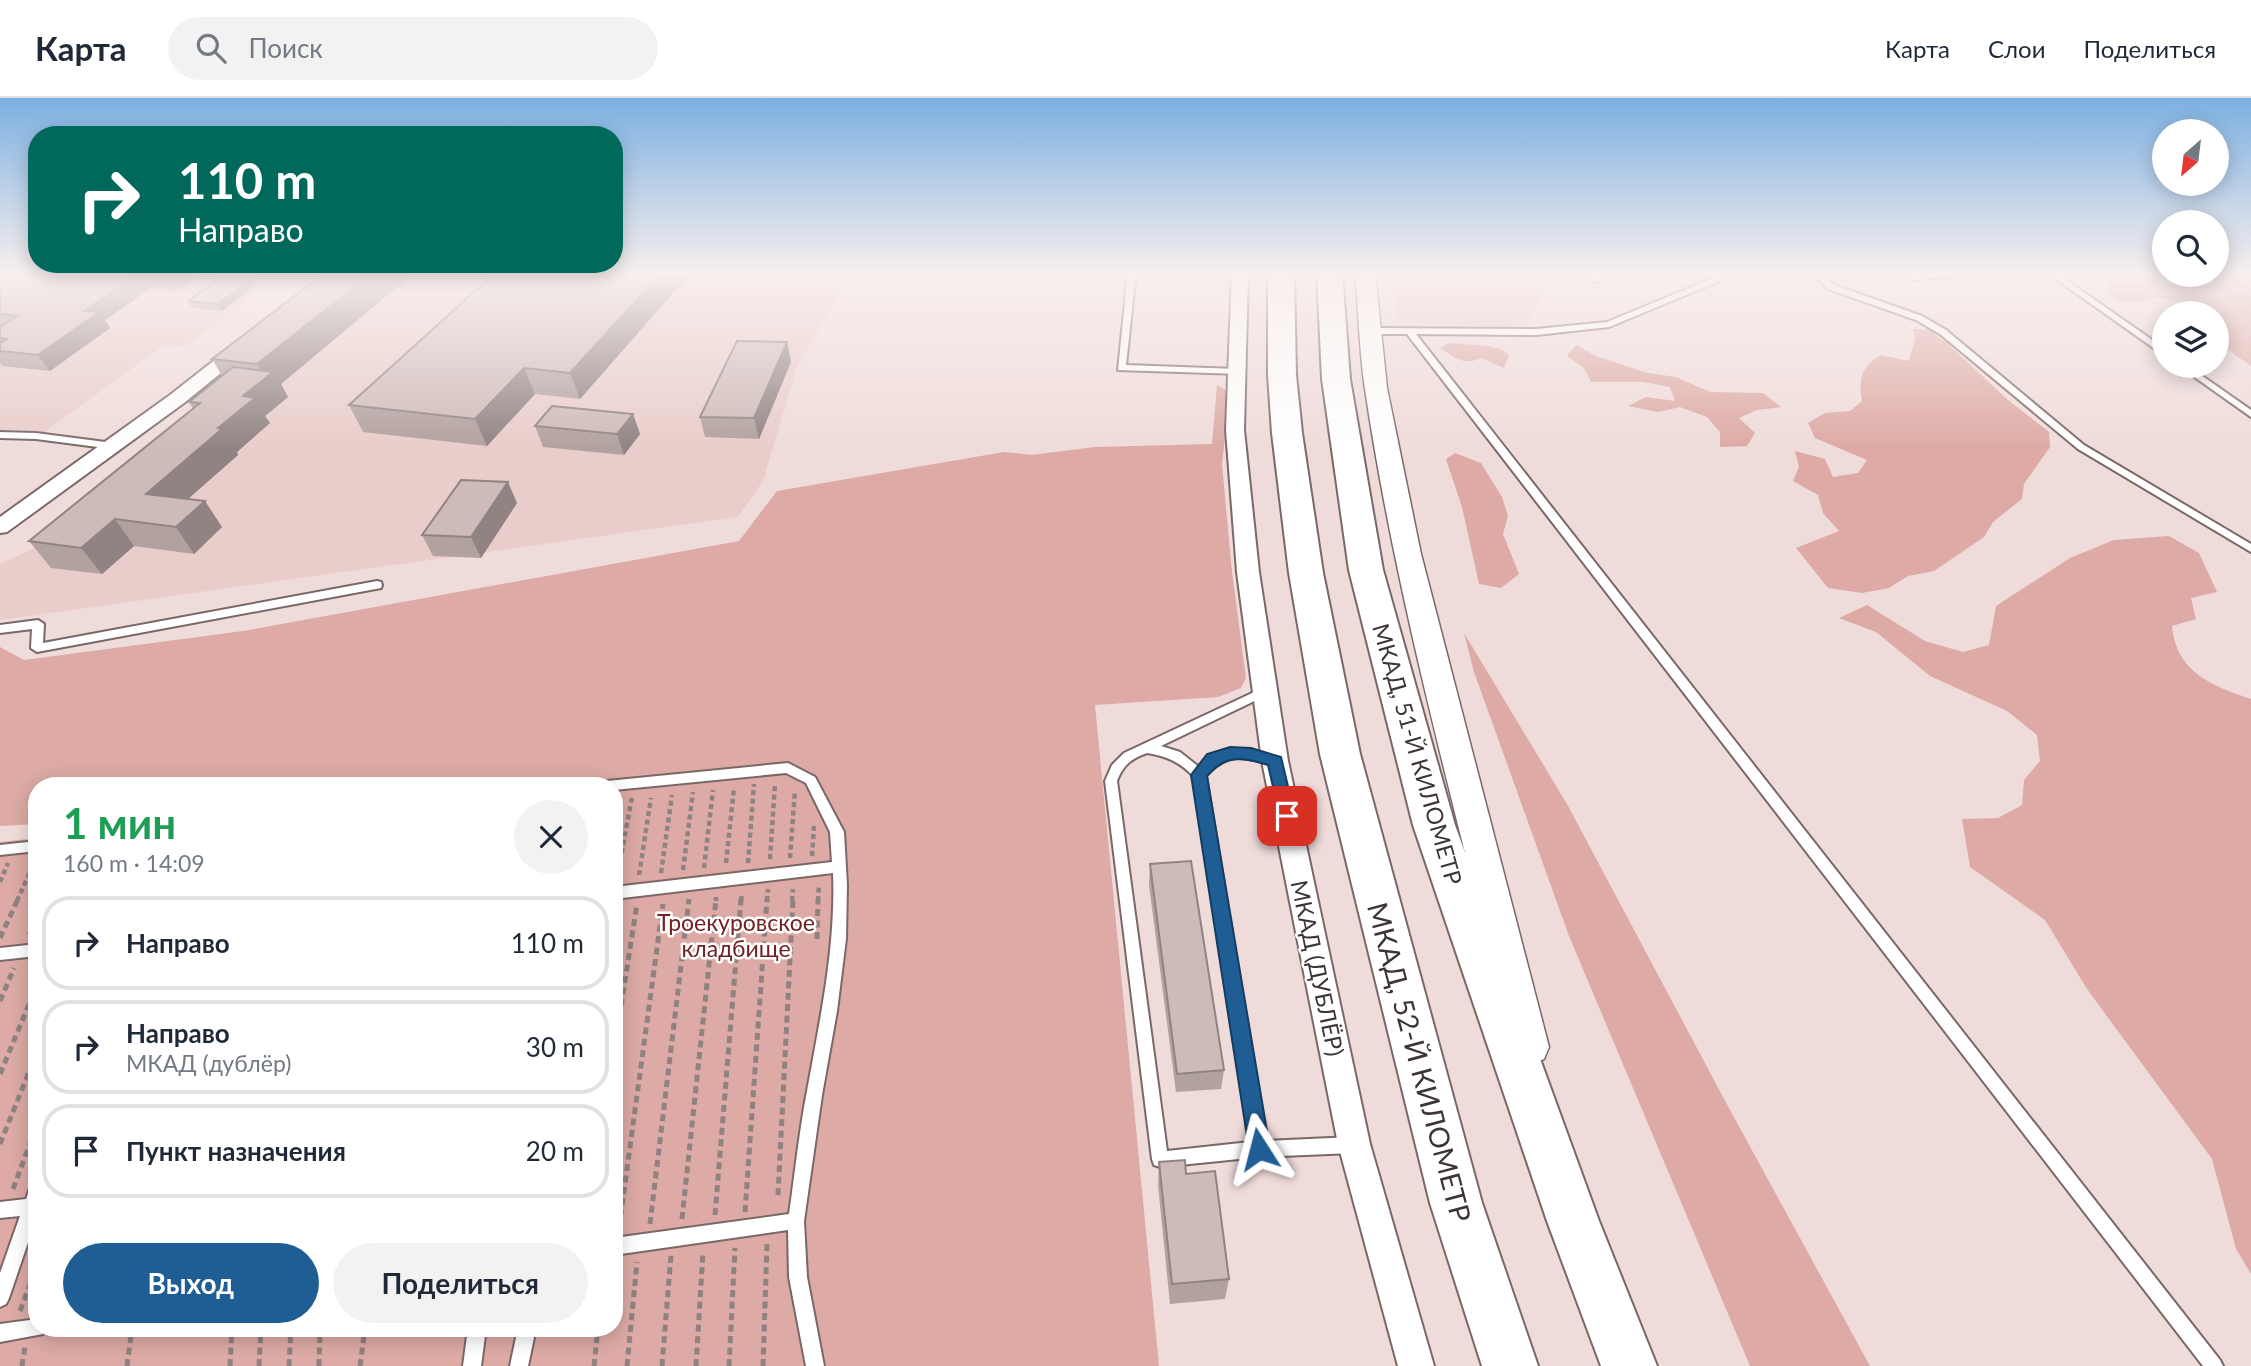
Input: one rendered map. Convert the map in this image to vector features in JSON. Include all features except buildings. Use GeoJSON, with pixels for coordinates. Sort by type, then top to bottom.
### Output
{"type":"FeatureCollection","features":[{"type":"Feature","properties":{"kind":"highway","name":"МКАД, 52-Й КИЛОМЕТР"},"geometry":{"type":"LineString","coordinates":[[1282,331],[1282,375],[1287,433],[1306,573],[1340,754],[1456,1203],[1510,1366]]}},
{"type":"Feature","properties":{"kind":"highway","name":"МКАД, 51-Й КИЛОМЕТР"},"geometry":{"type":"LineString","coordinates":[[1333,331],[1336,379],[1366,570],[1434,825],[1573,1221]]}},
{"type":"Feature","properties":{"kind":"highway"},"geometry":{"type":"LineString","coordinates":[[1573,1221],[1629,1366]]}},
{"type":"Feature","properties":{"kind":"street","name":"МКАД (ДУБЛЁР)"},"geometry":{"type":"LineString","coordinates":[[1238,331],[1236,443],[1248,572],[1275,761],[1354,1144],[1411,1361]]}},
{"type":"Feature","properties":{"kind":"street"},"geometry":{"type":"LineString","coordinates":[[1370,331],[1376,386],[1403,531],[1432,660],[1495,897],[1573,1221]]}},
{"type":"Feature","properties":{"kind":"street"},"geometry":{"type":"LineString","coordinates":[[0,527],[113,446],[251,340]]}},
{"type":"Feature","properties":{"kind":"lane"},"geometry":{"type":"LineString","coordinates":[[1125,331],[1121,368],[1237,372]]}},
{"type":"Feature","properties":{"kind":"lane"},"geometry":{"type":"LineString","coordinates":[[1377,331],[1544,331]]}},
{"type":"Feature","properties":{"kind":"lane"},"geometry":{"type":"LineString","coordinates":[[1941,331],[2081,447],[2251,549]]}},
{"type":"Feature","properties":{"kind":"lane"},"geometry":{"type":"LineString","coordinates":[[2134,331],[2152,344]]}},
{"type":"Feature","properties":{"kind":"lane"},"geometry":{"type":"LineString","coordinates":[[1410,332],[2214,1366]]}},
{"type":"Feature","properties":{"kind":"lane"},"geometry":{"type":"LineString","coordinates":[[2200,378],[2251,414]]}},
{"type":"Feature","properties":{"kind":"lane"},"geometry":{"type":"LineString","coordinates":[[0,435],[36,436],[113,446]]}},
{"type":"Feature","properties":{"kind":"lane"},"geometry":{"type":"LineString","coordinates":[[0,629],[38,624],[37,648],[377,585]]}},
{"type":"Feature","properties":{"kind":"lane"},"geometry":{"type":"LineString","coordinates":[[1265,691],[1147,748],[1129,754],[1116,766],[1111,781],[1160,1158],[1354,1144]]}},
{"type":"Feature","properties":{"kind":"lane"},"geometry":{"type":"LineString","coordinates":[[1147,748],[1172,751],[1189,762],[1199,775],[1259,1149]]}},
{"type":"Feature","properties":{"kind":"lane"},"geometry":{"type":"LineString","coordinates":[[1199,775],[1213,758],[1230,753],[1251,754],[1275,761]]}},
{"type":"Feature","properties":{"kind":"lane"},"geometry":{"type":"LineString","coordinates":[[623,784],[788,768],[811,780],[837,832],[839,939],[796,1221],[798,1277],[815,1366]]}},
{"type":"Feature","properties":{"kind":"lane"},"geometry":{"type":"LineString","coordinates":[[0,850],[28,847]]}},
{"type":"Feature","properties":{"kind":"lane"},"geometry":{"type":"LineString","coordinates":[[623,892],[839,867]]}},
{"type":"Feature","properties":{"kind":"lane"},"geometry":{"type":"LineString","coordinates":[[0,954],[28,951]]}},
{"type":"Feature","properties":{"kind":"lane"},"geometry":{"type":"LineString","coordinates":[[2,1210],[28,1203]]}},
{"type":"Feature","properties":{"kind":"lane"},"geometry":{"type":"LineString","coordinates":[[0,1298],[28,1220]]}},
{"type":"Feature","properties":{"kind":"lane"},"geometry":{"type":"LineString","coordinates":[[623,1246],[796,1221]]}},
{"type":"Feature","properties":{"kind":"lane"},"geometry":{"type":"LineString","coordinates":[[6,1332],[28,1329]]}},
{"type":"Feature","properties":{"kind":"lane"},"geometry":{"type":"LineString","coordinates":[[471,1366],[476,1337]]}},
{"type":"Feature","properties":{"kind":"lane"},"geometry":{"type":"LineString","coordinates":[[519,1366],[525,1337]]}},
{"type":"Feature","properties":{"kind":"path"},"geometry":{"type":"LineString","coordinates":[[729,1366],[776,769]]}},
{"type":"Feature","properties":{"kind":"path"},"geometry":{"type":"LineString","coordinates":[[695,1366],[755,771]]}},
{"type":"Feature","properties":{"kind":"path"},"geometry":{"type":"LineString","coordinates":[[763,1366],[796,772]]}},
{"type":"Feature","properties":{"kind":"path"},"geometry":{"type":"LineString","coordinates":[[662,1366],[735,773]]}},
{"type":"Feature","properties":{"kind":"path"},"geometry":{"type":"LineString","coordinates":[[627,1366],[691,884],[715,775]]}},
{"type":"Feature","properties":{"kind":"path"},"geometry":{"type":"LineString","coordinates":[[691,884],[695,777]]}},
{"type":"Feature","properties":{"kind":"path"},"geometry":{"type":"LineString","coordinates":[[623,1186],[674,779]]}},
{"type":"Feature","properties":{"kind":"path"},"geometry":{"type":"LineString","coordinates":[[623,991],[654,781]]}},
{"type":"Feature","properties":{"kind":"path"},"geometry":{"type":"LineString","coordinates":[[623,844],[634,783]]}},
{"type":"Feature","properties":{"kind":"path"},"geometry":{"type":"LineString","coordinates":[[0,939],[28,876]]}},
{"type":"Feature","properties":{"kind":"path"},"geometry":{"type":"LineString","coordinates":[[0,1001],[21,952]]}},
{"type":"Feature","properties":{"kind":"path"},"geometry":{"type":"LineString","coordinates":[[0,1074],[28,1007]]}},
{"type":"Feature","properties":{"kind":"path"},"geometry":{"type":"LineString","coordinates":[[0,1144],[28,1074]]}},
{"type":"Feature","properties":{"kind":"path"},"geometry":{"type":"LineString","coordinates":[[2,1210],[28,1147]]}},
{"type":"Feature","properties":{"kind":"path"},"geometry":{"type":"LineString","coordinates":[[6,1332],[28,1285]]}},
{"type":"Feature","properties":{"kind":"path"},"geometry":{"type":"LineString","coordinates":[[127,1366],[131,1337]]}},
{"type":"Feature","properties":{"kind":"path"},"geometry":{"type":"LineString","coordinates":[[230,1366],[232,1337]]}},
{"type":"Feature","properties":{"kind":"path"},"geometry":{"type":"LineString","coordinates":[[259,1366],[261,1337]]}},
{"type":"Feature","properties":{"kind":"path"},"geometry":{"type":"LineString","coordinates":[[289,1366],[291,1337]]}},
{"type":"Feature","properties":{"kind":"path"},"geometry":{"type":"LineString","coordinates":[[319,1366],[320,1337]]}},
{"type":"Feature","properties":{"kind":"path"},"geometry":{"type":"LineString","coordinates":[[359,1366],[364,1337]]}},
{"type":"Feature","properties":{"kind":"path"},"geometry":{"type":"LineString","coordinates":[[594,1366],[597,1337]]}},
{"type":"Feature","properties":{"kind":"shaded area"},"geometry":{"type":"Polygon","coordinates":[[[0,331],[205,331],[186,346],[164,345],[44,432],[0,430],[0,331]]]}},
{"type":"Feature","properties":{"kind":"shaded area"},"geometry":{"type":"Polygon","coordinates":[[[314,331],[818,331],[797,366],[763,481],[738,517],[0,620],[0,564],[58,537],[314,331]]]}},
{"type":"Feature","properties":{"kind":"green space"},"geometry":{"type":"Polygon","coordinates":[[[1913,331],[1931,331],[1947,343],[2008,400],[2049,432],[2050,447],[2024,484],[2022,499],[1993,522],[1984,537],[1934,571],[1908,576],[1889,588],[1862,593],[1828,588],[1796,548],[1839,531],[1823,513],[1818,495],[1793,481],[1799,467],[1795,451],[1825,459],[1833,477],[1858,473],[1867,460],[1815,438],[1808,423],[1825,413],[1850,411],[1862,401],[1862,374],[1869,364],[1881,355],[1909,361],[1915,338],[1913,331]]]}},
{"type":"Feature","properties":{"kind":"green space"},"geometry":{"type":"Polygon","coordinates":[[[2229,331],[2251,331],[2251,366],[2229,350],[2229,331]]]}},
{"type":"Feature","properties":{"kind":"green space"},"geometry":{"type":"Polygon","coordinates":[[[1449,343],[1488,346],[1501,349],[1509,355],[1504,368],[1481,358],[1465,361],[1440,348],[1449,343]]]}},
{"type":"Feature","properties":{"kind":"green space"},"geometry":{"type":"Polygon","coordinates":[[[1576,345],[1596,356],[1648,373],[1676,377],[1710,392],[1763,393],[1781,407],[1757,410],[1739,418],[1755,433],[1747,446],[1720,447],[1720,432],[1707,417],[1680,407],[1658,412],[1628,406],[1646,397],[1675,401],[1670,387],[1643,382],[1591,382],[1584,368],[1567,356],[1576,345]]]}},
{"type":"Feature","properties":{"kind":"green space","name":"Троекуровское кладбище"},"geometry":{"type":"Polygon","coordinates":[[[1217,385],[1230,393],[1222,464],[1246,678],[1241,688],[1218,697],[1095,705],[1159,1366],[0,1366],[0,842],[28,839],[28,1337],[623,1337],[623,777],[28,777],[28,824],[0,826],[0,647],[24,660],[243,631],[739,541],[777,491],[1004,452],[1031,455],[1095,447],[1212,444],[1217,385]]]}},
{"type":"Feature","properties":{"kind":"green space"},"geometry":{"type":"Polygon","coordinates":[[[1455,453],[1481,463],[1502,497],[1508,516],[1503,534],[1519,574],[1501,588],[1479,584],[1462,507],[1446,459],[1455,453]]]}},
{"type":"Feature","properties":{"kind":"green space"},"geometry":{"type":"Polygon","coordinates":[[[2169,536],[2199,553],[2217,592],[2191,598],[2196,619],[2172,626],[2181,655],[2198,675],[2223,689],[2251,699],[2251,1274],[2236,1249],[2212,1159],[2087,989],[2045,920],[1970,867],[1962,819],[1998,818],[2022,805],[2024,780],[2040,761],[2037,735],[2007,711],[1930,676],[1876,632],[1839,618],[1867,605],[1925,641],[1963,652],[1989,645],[1996,606],[2070,558],[2114,540],[2169,536]]]}},
{"type":"Feature","properties":{"kind":"green space"},"geometry":{"type":"Polygon","coordinates":[[[1464,633],[1567,804],[1870,1366],[1750,1366],[1569,936],[1474,672],[1464,633]]]}},
{"type":"Feature","properties":{"kind":"route"},"geometry":{"type":"LineString","coordinates":[[1259,1149],[1199,775],[1213,758],[1230,753],[1251,754],[1275,761],[1287,816]]}}]}
